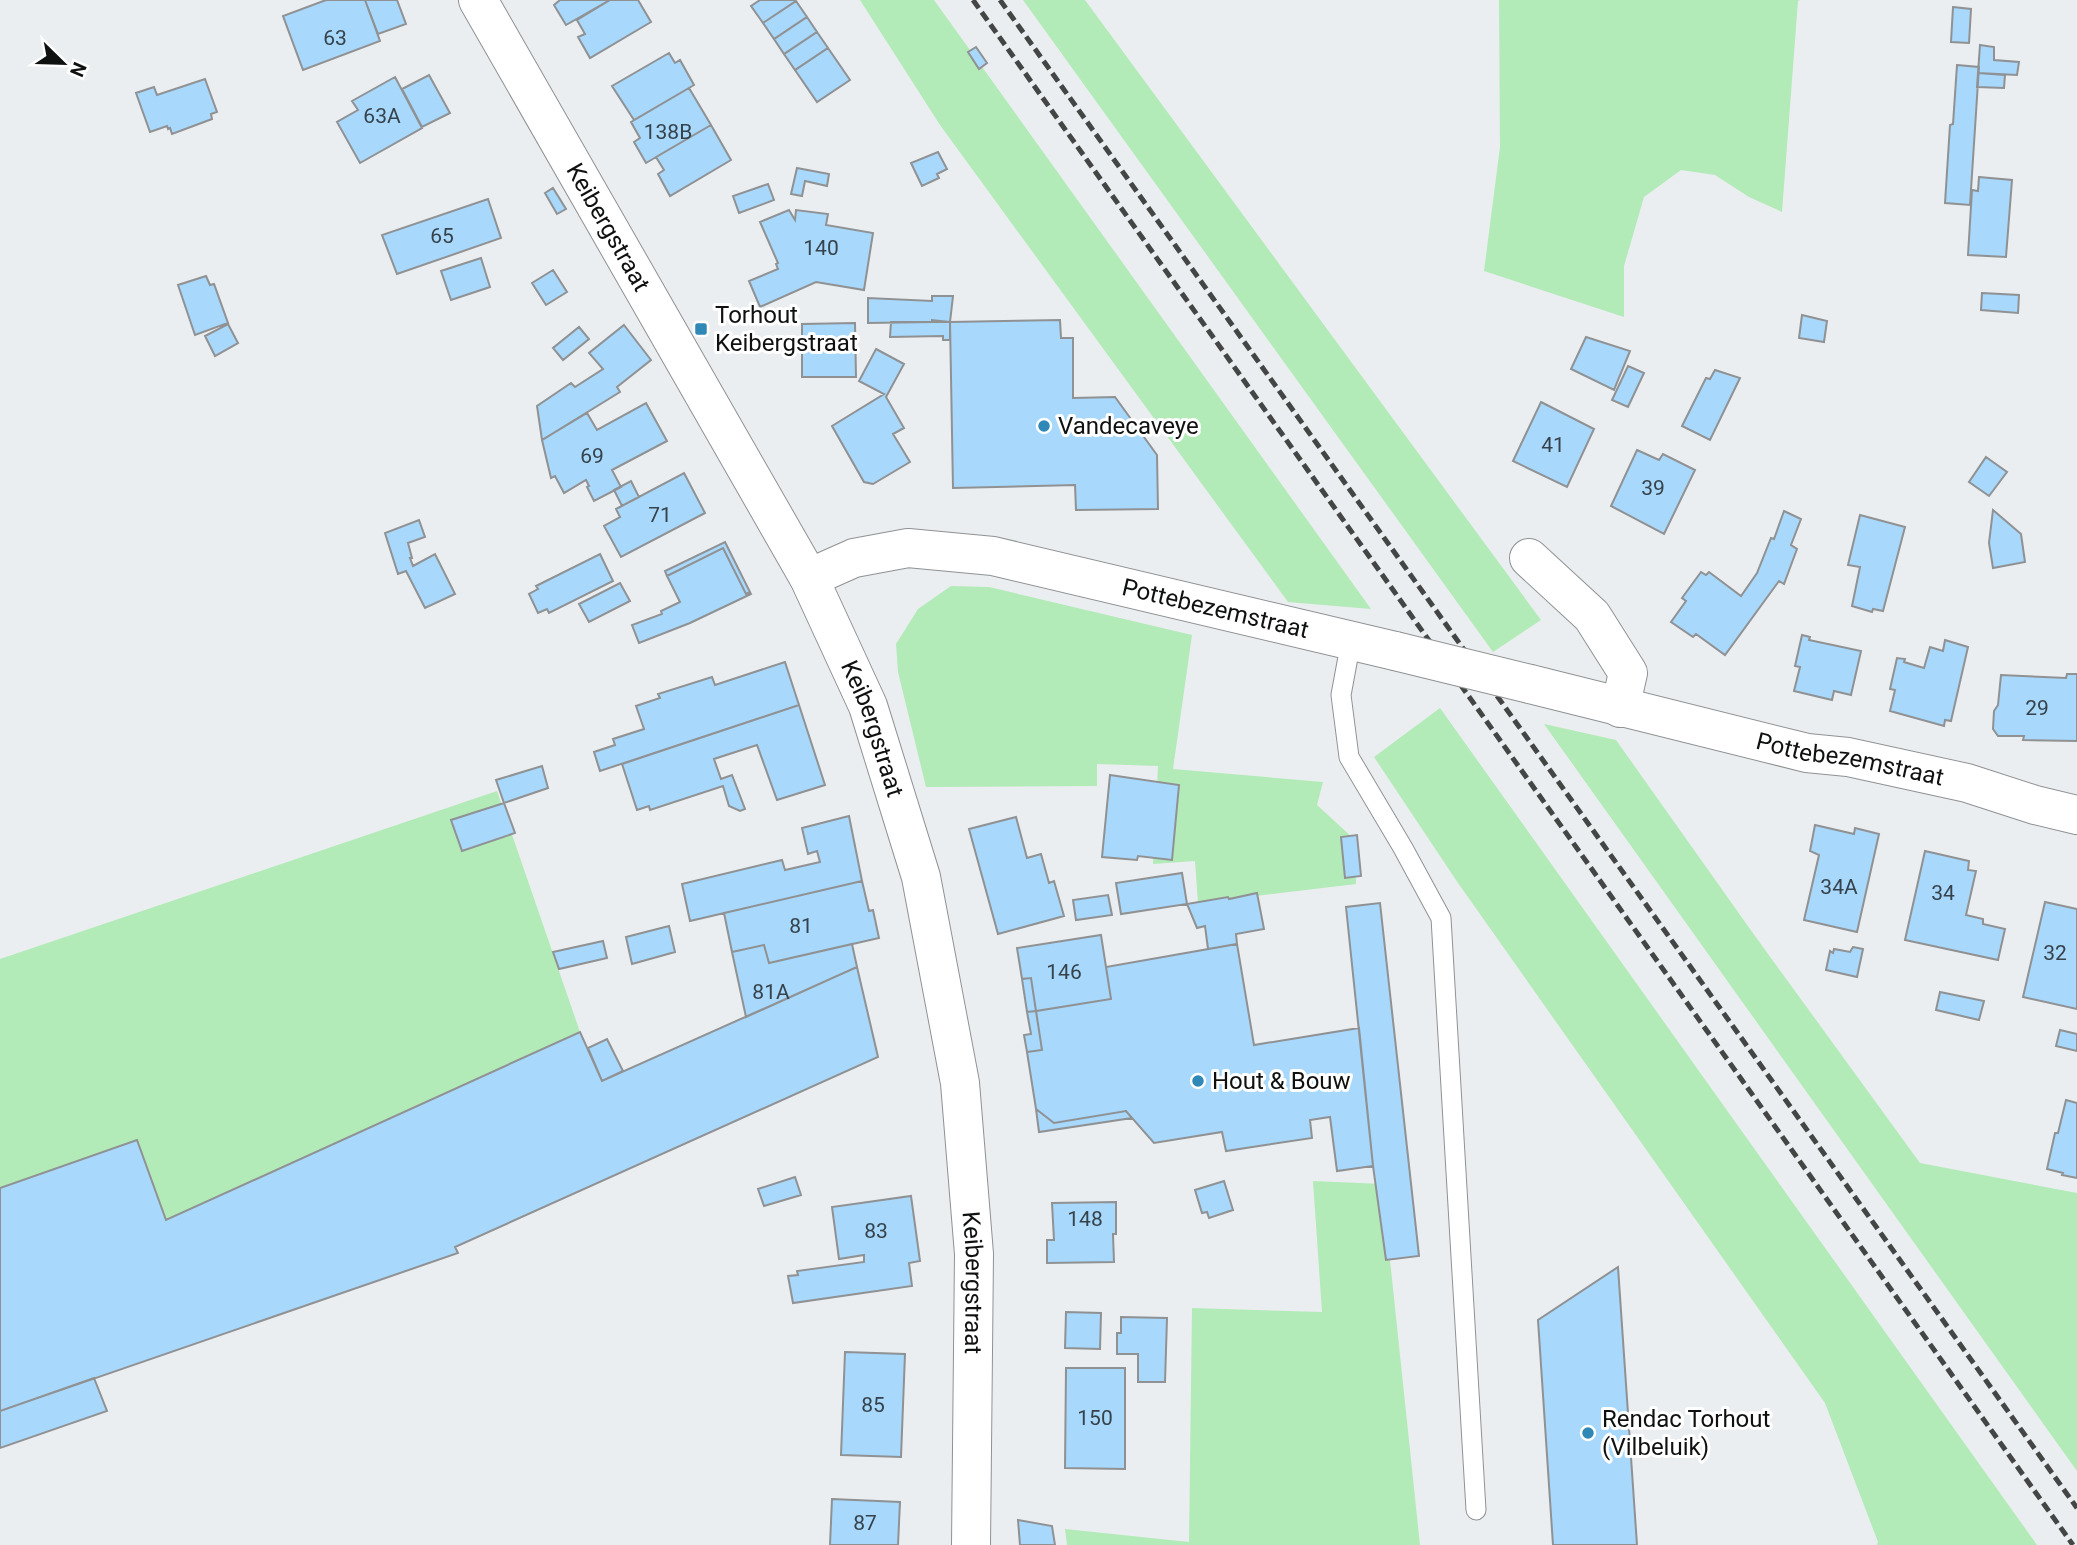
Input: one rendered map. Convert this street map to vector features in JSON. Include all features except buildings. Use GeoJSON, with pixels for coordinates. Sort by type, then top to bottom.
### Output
{"type":"FeatureCollection","features":[{"type":"Feature","properties":{"kind":"street","name":"Keibergstraat"},"geometry":{"type":"LineString","coordinates":[[478,0],[809,578],[868,706],[921,877],[960,1083],[974,1254],[971,1545]]}},
{"type":"Feature","properties":{"kind":"street","name":"Pottebezemstraat"},"geometry":{"type":"LineString","coordinates":[[809,578],[854,558],[908,548],[993,556],[1807,752],[1847,757],[1967,783],[2035,805],[2077,815]]}},
{"type":"Feature","properties":{"kind":"street"},"geometry":{"type":"LineString","coordinates":[[1529,558],[1592,615],[1628,673],[1620,708]]}},
{"type":"Feature","properties":{"kind":"lane"},"geometry":{"type":"LineString","coordinates":[[1351,641],[1341,695],[1349,757],[1441,918],[1476,1510]]}},
{"type":"Feature","properties":{"kind":"green space"},"geometry":{"type":"Polygon","coordinates":[[[860,0],[934,0],[1371,609],[1288,602],[940,125],[860,0]]]}},
{"type":"Feature","properties":{"kind":"green space"},"geometry":{"type":"Polygon","coordinates":[[[1023,0],[1085,0],[1541,620],[1493,652],[1023,0]]]}},
{"type":"Feature","properties":{"kind":"green space"},"geometry":{"type":"Polygon","coordinates":[[[1499,0],[1800,0],[1782,212],[1749,197],[1715,175],[1681,170],[1644,197],[1624,266],[1624,317],[1484,271],[1500,147],[1499,0]]]}},
{"type":"Feature","properties":{"kind":"green space"},"geometry":{"type":"Polygon","coordinates":[[[951,586],[989,587],[1192,635],[1173,769],[1323,782],[1317,805],[1354,839],[1356,884],[1198,903],[1195,861],[1153,864],[1158,766],[1097,764],[1097,786],[926,787],[898,672],[896,644],[918,609],[951,586]]]}},
{"type":"Feature","properties":{"kind":"green space"},"geometry":{"type":"Polygon","coordinates":[[[1440,708],[2037,1545],[1877,1545],[1825,1403],[1458,883],[1374,757],[1440,708]]]}},
{"type":"Feature","properties":{"kind":"green space"},"geometry":{"type":"Polygon","coordinates":[[[1544,724],[1616,740],[1920,1163],[2077,1193],[2077,1471],[1544,724]]]}},
{"type":"Feature","properties":{"kind":"green space"},"geometry":{"type":"Polygon","coordinates":[[[497,791],[580,1032],[166,1220],[137,1140],[0,1188],[0,959],[497,791]]]}},
{"type":"Feature","properties":{"kind":"green space"},"geometry":{"type":"Polygon","coordinates":[[[1313,1181],[1382,1184],[1420,1545],[1067,1545],[1065,1529],[1189,1542],[1192,1308],[1322,1312],[1313,1181]]]}},
{"type":"Feature","properties":{"kind":"railway"},"geometry":{"type":"LineString","coordinates":[[973,0],[2073,1545]]}},
{"type":"Feature","properties":{"kind":"railway"},"geometry":{"type":"LineString","coordinates":[[1000,0],[2077,1508]]}},
{"type":"Feature","properties":{"kind":"place","name":"Torhout Keibergstraat"},"geometry":{"type":"Point","coordinates":[701,329]}},
{"type":"Feature","properties":{"kind":"place","name":"Vandecaveye"},"geometry":{"type":"Point","coordinates":[1044,426]}},
{"type":"Feature","properties":{"kind":"place","name":"Hout & Bouw"},"geometry":{"type":"Point","coordinates":[1198,1081]}},
{"type":"Feature","properties":{"kind":"place","name":"Rendac Torhout (Vilbeluik)"},"geometry":{"type":"Point","coordinates":[1588,1433]}}]}
